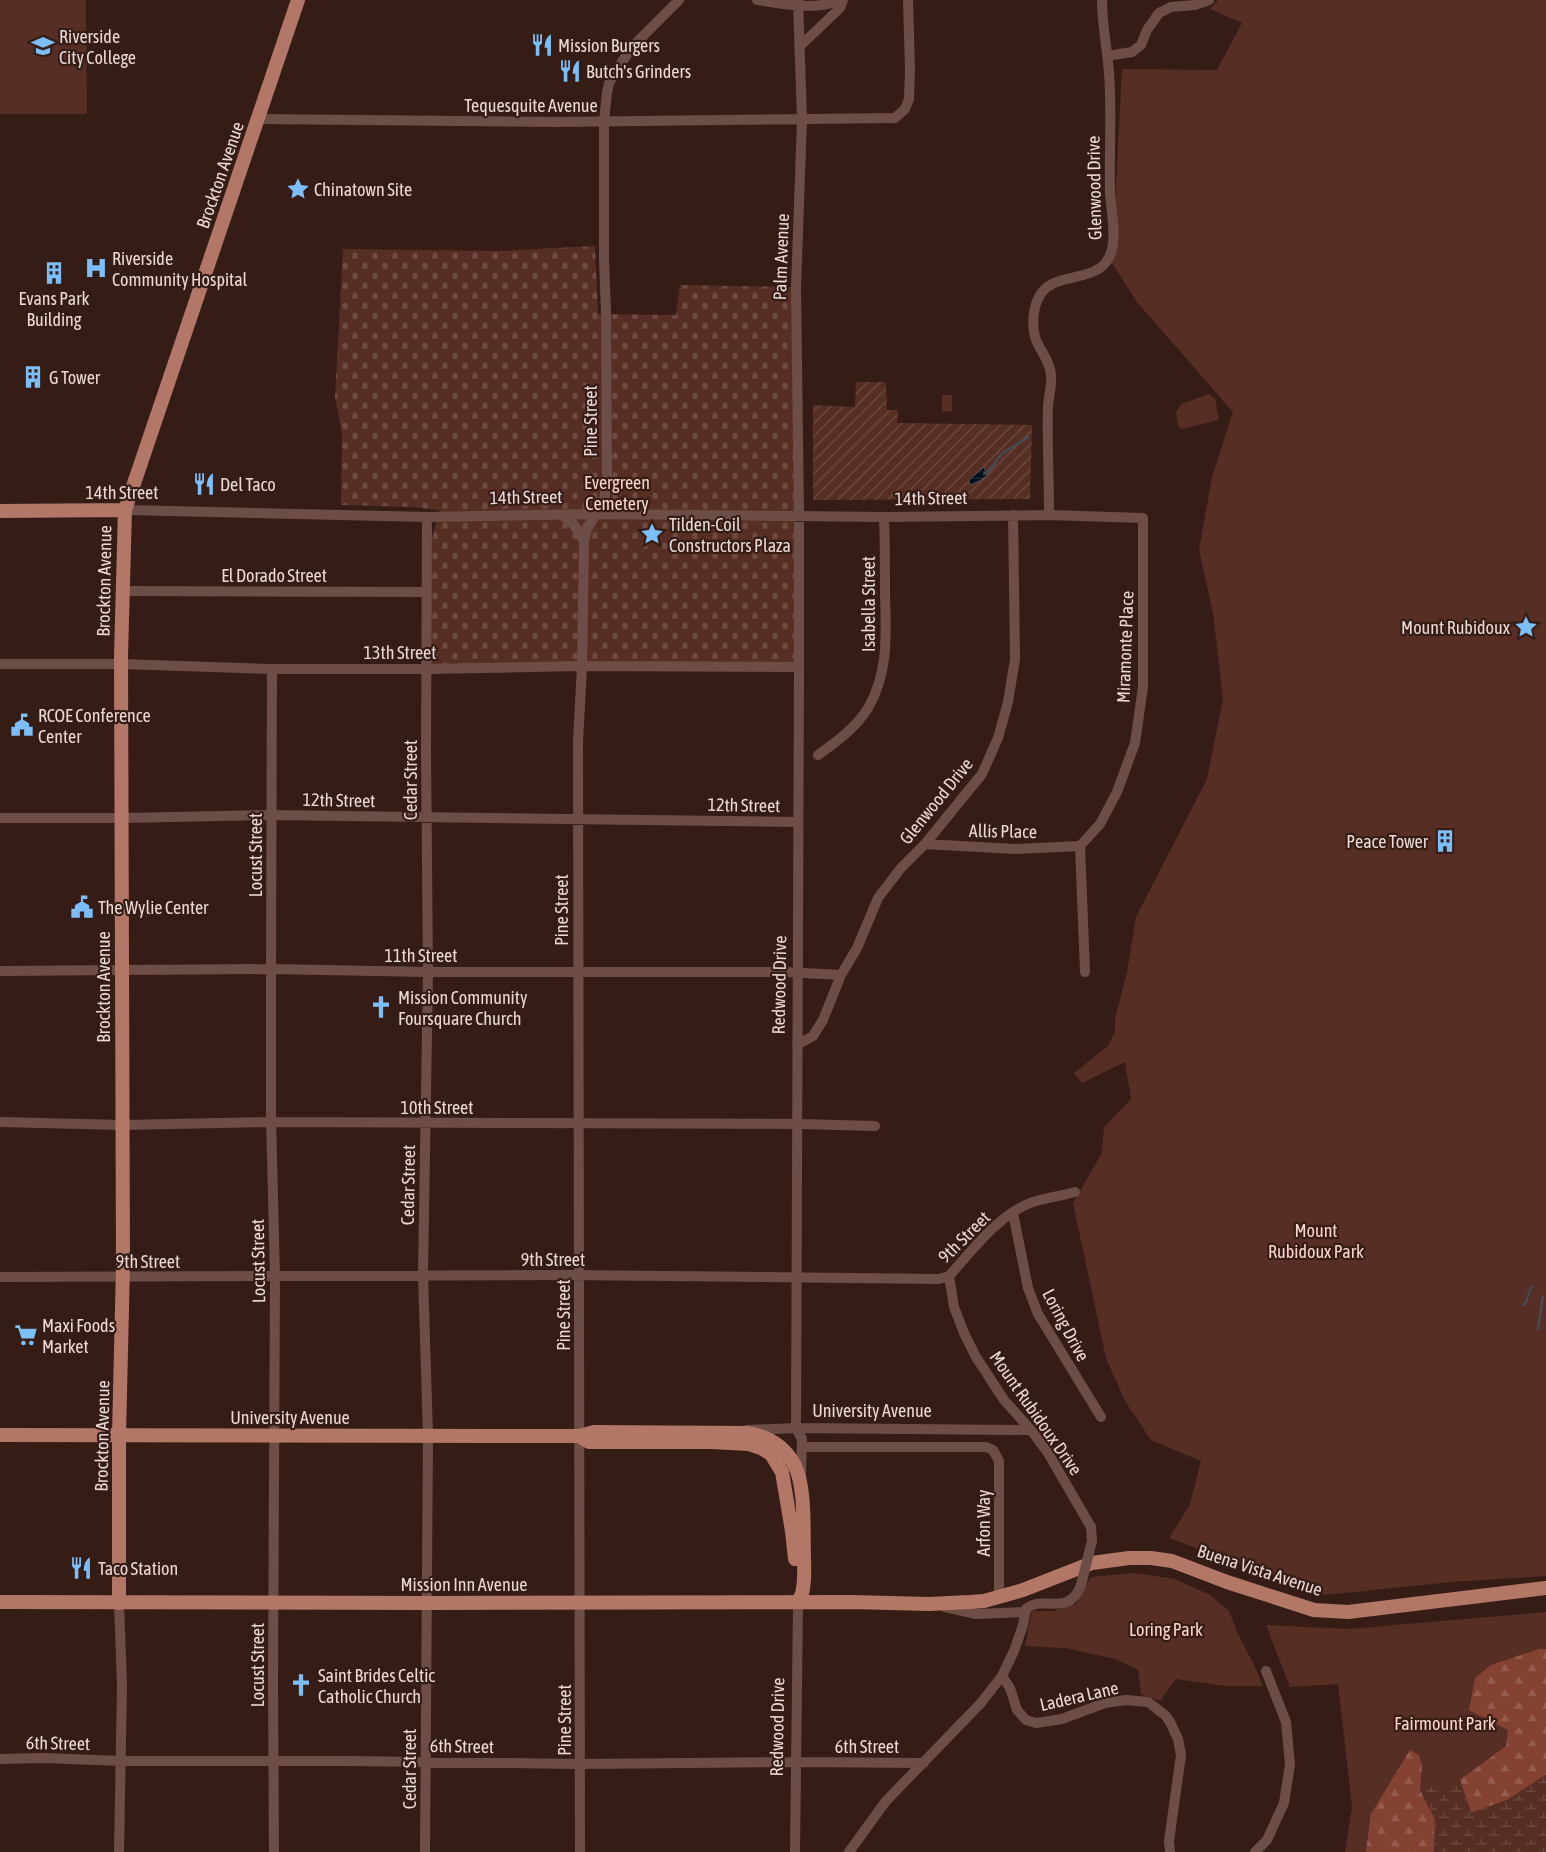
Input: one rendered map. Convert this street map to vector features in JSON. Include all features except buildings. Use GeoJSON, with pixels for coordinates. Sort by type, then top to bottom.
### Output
{"type":"FeatureCollection","features":[{"type":"Feature","properties":{"kind":"main road","name":"Brockton Avenue"},"geometry":{"type":"LineString","coordinates":[[119,1602],[119,1435],[123,1278],[121,664],[125,510],[298,0]]}},
{"type":"Feature","properties":{"kind":"main road","name":"14th Street"},"geometry":{"type":"LineString","coordinates":[[0,511],[125,510]]}},
{"type":"Feature","properties":{"kind":"main road","name":"University Avenue"},"geometry":{"type":"LineString","coordinates":[[0,1435],[579,1436],[589,1432],[712,1433],[760,1435],[775,1444],[799,1454]]}},
{"type":"Feature","properties":{"kind":"main road","name":"University Avenue"},"geometry":{"type":"LineString","coordinates":[[579,1436],[589,1442],[748,1444],[761,1448],[775,1459]]}},
{"type":"Feature","properties":{"kind":"main road","name":"Redwood Drive"},"geometry":{"type":"LineString","coordinates":[[798,1602],[804,1588],[799,1454]]}},
{"type":"Feature","properties":{"kind":"main road","name":"Redwood Drive"},"geometry":{"type":"LineString","coordinates":[[775,1459],[782,1472],[788,1499],[795,1548],[795,1588],[798,1602]]}},
{"type":"Feature","properties":{"kind":"main road","name":"Buena Vista Avenue"},"geometry":{"type":"LineString","coordinates":[[999,1597],[1023,1590],[1092,1563],[1129,1558],[1151,1558],[1172,1561],[1227,1582],[1314,1610],[1348,1612],[1546,1588]]}},
{"type":"Feature","properties":{"kind":"main road","name":"Mission Inn Avenue"},"geometry":{"type":"LineString","coordinates":[[0,1602],[798,1602],[929,1604],[970,1602],[999,1597]]}},
{"type":"Feature","properties":{"kind":"street","name":"Pine Street"},"geometry":{"type":"LineString","coordinates":[[580,1852],[578,742],[582,666],[584,542],[587,529],[604,500],[606,478],[604,121],[606,93],[621,63],[634,46],[679,0]]}},
{"type":"Feature","properties":{"kind":"street"},"geometry":{"type":"LineString","coordinates":[[758,0],[830,5],[842,0]]}},
{"type":"Feature","properties":{"kind":"street"},"geometry":{"type":"LineString","coordinates":[[799,47],[840,8],[842,0]]}},
{"type":"Feature","properties":{"kind":"street","name":"Tequesquite Avenue"},"geometry":{"type":"LineString","coordinates":[[259,119],[604,121],[895,118],[905,109],[909,99],[908,0]]}},
{"type":"Feature","properties":{"kind":"street"},"geometry":{"type":"LineString","coordinates":[[1102,0],[1102,20],[1107,56],[1132,52],[1141,45],[1147,30],[1159,13],[1171,7],[1209,0]]}},
{"type":"Feature","properties":{"kind":"street","name":"Palm Avenue"},"geometry":{"type":"LineString","coordinates":[[798,3],[802,120],[796,287],[799,515]]}},
{"type":"Feature","properties":{"kind":"street","name":"Glenwood Drive"},"geometry":{"type":"LineString","coordinates":[[1049,515],[1048,404],[1051,375],[1049,363],[1035,337],[1034,310],[1038,298],[1045,289],[1054,283],[1087,275],[1107,264],[1113,243],[1107,56]]}},
{"type":"Feature","properties":{"kind":"street","name":"14th Street"},"geometry":{"type":"LineString","coordinates":[[125,510],[428,517],[597,514],[884,517],[1049,515],[1143,518]]}},
{"type":"Feature","properties":{"kind":"street"},"geometry":{"type":"LineString","coordinates":[[561,515],[568,518],[575,525],[584,542]]}},
{"type":"Feature","properties":{"kind":"street","name":"Redwood Drive"},"geometry":{"type":"LineString","coordinates":[[799,515],[799,973],[797,1045],[796,1428],[802,1438],[799,1454]]}},
{"type":"Feature","properties":{"kind":"street","name":"Glenwood Drive"},"geometry":{"type":"LineString","coordinates":[[797,1045],[813,1036],[823,1020],[841,975],[857,948],[878,898],[901,868],[924,844],[982,774],[998,738],[1008,702],[1014,659],[1013,515]]}},
{"type":"Feature","properties":{"kind":"street","name":"Cedar Street"},"geometry":{"type":"LineString","coordinates":[[425,1852],[428,1435],[424,1275],[428,972],[426,592],[428,517]]}},
{"type":"Feature","properties":{"kind":"street","name":"Isabella Street"},"geometry":{"type":"LineString","coordinates":[[818,755],[856,724],[867,710],[878,686],[886,650],[884,517]]}},
{"type":"Feature","properties":{"kind":"street","name":"Miramonte Place"},"geometry":{"type":"LineString","coordinates":[[1080,846],[1100,824],[1117,792],[1135,743],[1143,687],[1143,518]]}},
{"type":"Feature","properties":{"kind":"street","name":"El Dorado Street"},"geometry":{"type":"LineString","coordinates":[[122,591],[426,592]]}},
{"type":"Feature","properties":{"kind":"street","name":"13th Street"},"geometry":{"type":"LineString","coordinates":[[0,664],[121,664],[272,669],[582,666],[799,667]]}},
{"type":"Feature","properties":{"kind":"street","name":"Locust Street"},"geometry":{"type":"LineString","coordinates":[[272,669],[270,969],[275,1276],[274,1852]]}},
{"type":"Feature","properties":{"kind":"street","name":"12th Street"},"geometry":{"type":"LineString","coordinates":[[0,818],[271,815],[798,822]]}},
{"type":"Feature","properties":{"kind":"street","name":"Allis Place"},"geometry":{"type":"LineString","coordinates":[[924,844],[1015,849],[1080,846]]}},
{"type":"Feature","properties":{"kind":"street"},"geometry":{"type":"LineString","coordinates":[[1080,846],[1084,972]]}},
{"type":"Feature","properties":{"kind":"street","name":"11th Street"},"geometry":{"type":"LineString","coordinates":[[0,971],[270,969],[428,972],[799,973],[841,975]]}},
{"type":"Feature","properties":{"kind":"street","name":"10th Street"},"geometry":{"type":"LineString","coordinates":[[0,1122],[123,1125],[271,1122],[875,1126]]}},
{"type":"Feature","properties":{"kind":"street","name":"9th Street"},"geometry":{"type":"LineString","coordinates":[[0,1277],[579,1275],[939,1279],[949,1276],[990,1232],[1013,1213],[1030,1203],[1075,1192]]}},
{"type":"Feature","properties":{"kind":"street","name":"Loring Drive"},"geometry":{"type":"LineString","coordinates":[[1013,1213],[1028,1288],[1038,1314],[1100,1417]]}},
{"type":"Feature","properties":{"kind":"street","name":"Mount Rubidoux Drive"},"geometry":{"type":"LineString","coordinates":[[949,1276],[954,1307],[976,1357],[1004,1400],[1031,1430],[1048,1453],[1092,1527],[1092,1541],[1081,1585],[1075,1596],[1065,1603],[1058,1605],[1034,1604],[1029,1606],[1024,1612]]}},
{"type":"Feature","properties":{"kind":"street","name":"University Avenue"},"geometry":{"type":"LineString","coordinates":[[712,1433],[722,1430],[796,1428],[1031,1430]]}},
{"type":"Feature","properties":{"kind":"street","name":"University Avenue"},"geometry":{"type":"LineString","coordinates":[[799,1454],[986,1448],[993,1450]]}},
{"type":"Feature","properties":{"kind":"street","name":"Arfon Way"},"geometry":{"type":"LineString","coordinates":[[993,1450],[1000,1461],[999,1597]]}},
{"type":"Feature","properties":{"kind":"street"},"geometry":{"type":"LineString","coordinates":[[775,1459],[799,1454]]}},
{"type":"Feature","properties":{"kind":"street","name":"Brockton Avenue"},"geometry":{"type":"LineString","coordinates":[[119,1602],[122,1685],[119,1852]]}},
{"type":"Feature","properties":{"kind":"street","name":"Redwood Drive"},"geometry":{"type":"LineString","coordinates":[[795,1852],[798,1602]]}},
{"type":"Feature","properties":{"kind":"street","name":"Mission Inn Avenue"},"geometry":{"type":"LineString","coordinates":[[929,1604],[976,1614],[1024,1612]]}},
{"type":"Feature","properties":{"kind":"street"},"geometry":{"type":"LineString","coordinates":[[849,1852],[886,1801],[980,1704],[1002,1676],[1020,1634],[1024,1612]]}},
{"type":"Feature","properties":{"kind":"street"},"geometry":{"type":"LineString","coordinates":[[1256,1852],[1267,1840],[1284,1803],[1290,1764],[1286,1722],[1266,1671]]}},
{"type":"Feature","properties":{"kind":"street","name":"Ladera Lane"},"geometry":{"type":"LineString","coordinates":[[1002,1676],[1010,1688],[1018,1710],[1026,1720],[1036,1722],[1062,1719],[1105,1703],[1126,1700],[1148,1702],[1164,1715],[1170,1722],[1178,1739],[1181,1755],[1170,1833],[1170,1852]]}},
{"type":"Feature","properties":{"kind":"street","name":"6th Street"},"geometry":{"type":"LineString","coordinates":[[0,1759],[581,1764],[924,1763]]}},
{"type":"Feature","properties":{"kind":"green space","name":"Riverside City College"},"geometry":{"type":"Polygon","coordinates":[[[0,0],[86,0],[87,114],[0,114],[0,0]]]}},
{"type":"Feature","properties":{"kind":"green space","name":"Mount Rubidoux Park"},"geometry":{"type":"Polygon","coordinates":[[[1218,0],[1546,0],[1546,1576],[1451,1582],[1326,1595],[1169,1538],[1190,1504],[1201,1461],[1151,1440],[1125,1401],[1106,1358],[1073,1203],[1102,1153],[1104,1127],[1131,1099],[1125,1062],[1082,1083],[1074,1073],[1108,1046],[1115,1032],[1115,1019],[1127,972],[1136,917],[1207,779],[1223,699],[1213,613],[1199,550],[1212,477],[1233,412],[1137,302],[1112,263],[1122,69],[1217,70],[1242,23],[1210,9],[1218,0]]]}},
{"type":"Feature","properties":{"kind":"green space","name":"Evergreen Cemetery"},"geometry":{"type":"Polygon","coordinates":[[[595,246],[598,314],[676,315],[680,285],[792,287],[799,672],[428,670],[432,539],[439,510],[411,507],[341,505],[342,433],[335,398],[343,249],[500,251],[595,246]]]}},
{"type":"Feature","properties":{"kind":"green space"},"geometry":{"type":"Polygon","coordinates":[[[856,382],[886,382],[887,410],[898,410],[897,423],[1032,425],[1030,499],[813,500],[813,405],[855,407],[856,382]]]}},
{"type":"Feature","properties":{"kind":"green space"},"geometry":{"type":"Polygon","coordinates":[[[1209,394],[1215,399],[1219,420],[1181,429],[1178,425],[1176,412],[1181,404],[1209,394]]]}},
{"type":"Feature","properties":{"kind":"green space"},"geometry":{"type":"Polygon","coordinates":[[[942,395],[952,395],[952,411],[942,412],[942,395]]]}},
{"type":"Feature","properties":{"kind":"green space","name":"Loring Park"},"geometry":{"type":"Polygon","coordinates":[[[1134,1573],[1175,1579],[1210,1595],[1229,1611],[1263,1686],[1225,1686],[1176,1679],[1160,1701],[1141,1694],[1138,1670],[1116,1659],[1065,1648],[1025,1646],[1032,1611],[1054,1611],[1076,1604],[1091,1577],[1134,1573]]]}},
{"type":"Feature","properties":{"kind":"green space","name":"Fairmount Park"},"geometry":{"type":"Polygon","coordinates":[[[1546,1612],[1546,1852],[1345,1852],[1352,1807],[1338,1684],[1290,1687],[1266,1625],[1349,1629],[1546,1612]]]}},
{"type":"Feature","properties":{"kind":"green space"},"geometry":{"type":"Polygon","coordinates":[[[1539,1649],[1546,1649],[1546,1775],[1507,1800],[1471,1813],[1460,1780],[1506,1746],[1508,1730],[1469,1710],[1475,1678],[1491,1665],[1539,1649]]]}},
{"type":"Feature","properties":{"kind":"green space"},"geometry":{"type":"Polygon","coordinates":[[[1410,1750],[1419,1755],[1422,1766],[1420,1790],[1435,1819],[1434,1852],[1366,1852],[1371,1814],[1410,1750]]]}},
{"type":"Feature","properties":{"kind":"green space"},"geometry":{"type":"Polygon","coordinates":[[[1546,1775],[1546,1852],[1434,1852],[1435,1819],[1420,1790],[1460,1780],[1471,1813],[1507,1800],[1546,1775]]]}},
{"type":"Feature","properties":{"kind":"water"},"geometry":{"type":"Polygon","coordinates":[[[984,467],[987,475],[970,485],[969,480],[984,467]]]}},
{"type":"Feature","properties":{"kind":"waterway"},"geometry":{"type":"LineString","coordinates":[[984,474],[1003,453],[1028,437]]}},
{"type":"Feature","properties":{"kind":"waterway"},"geometry":{"type":"LineString","coordinates":[[1523,1305],[1526,1302],[1531,1287]]}},
{"type":"Feature","properties":{"kind":"waterway"},"geometry":{"type":"LineString","coordinates":[[1538,1329],[1543,1296]]}},
{"type":"Feature","properties":{"kind":"place","name":"Mission Burgers"},"geometry":{"type":"Point","coordinates":[542,45]}},
{"type":"Feature","properties":{"kind":"place","name":"Riverside City College"},"geometry":{"type":"Point","coordinates":[43,46]}},
{"type":"Feature","properties":{"kind":"place","name":"Butch's Grinders"},"geometry":{"type":"Point","coordinates":[570,71]}},
{"type":"Feature","properties":{"kind":"place","name":"Chinatown Site"},"geometry":{"type":"Point","coordinates":[298,189]}},
{"type":"Feature","properties":{"kind":"place","name":"Riverside Community Hospital"},"geometry":{"type":"Point","coordinates":[96,268]}},
{"type":"Feature","properties":{"kind":"place","name":"Evans Park Building"},"geometry":{"type":"Point","coordinates":[54,273]}},
{"type":"Feature","properties":{"kind":"place","name":"G Tower"},"geometry":{"type":"Point","coordinates":[33,377]}},
{"type":"Feature","properties":{"kind":"place","name":"Del Taco"},"geometry":{"type":"Point","coordinates":[204,484]}},
{"type":"Feature","properties":{"kind":"place","name":"Tilden-Coil Constructors Plaza"},"geometry":{"type":"Point","coordinates":[652,534]}},
{"type":"Feature","properties":{"kind":"place","name":"Mount Rubidoux"},"geometry":{"type":"Point","coordinates":[1526,627]}},
{"type":"Feature","properties":{"kind":"place","name":"RCOE Conference Center"},"geometry":{"type":"Point","coordinates":[22,725]}},
{"type":"Feature","properties":{"kind":"place","name":"Peace Tower"},"geometry":{"type":"Point","coordinates":[1445,841]}},
{"type":"Feature","properties":{"kind":"place","name":"The Wylie Center"},"geometry":{"type":"Point","coordinates":[82,907]}},
{"type":"Feature","properties":{"kind":"place","name":"Mission Community Foursquare Church"},"geometry":{"type":"Point","coordinates":[381,1007]}},
{"type":"Feature","properties":{"kind":"place","name":"Maxi Foods Market"},"geometry":{"type":"Point","coordinates":[26,1335]}},
{"type":"Feature","properties":{"kind":"place","name":"Taco Station"},"geometry":{"type":"Point","coordinates":[81,1568]}},
{"type":"Feature","properties":{"kind":"place","name":"Saint Brides Celtic Catholic Church"},"geometry":{"type":"Point","coordinates":[301,1685]}}]}
